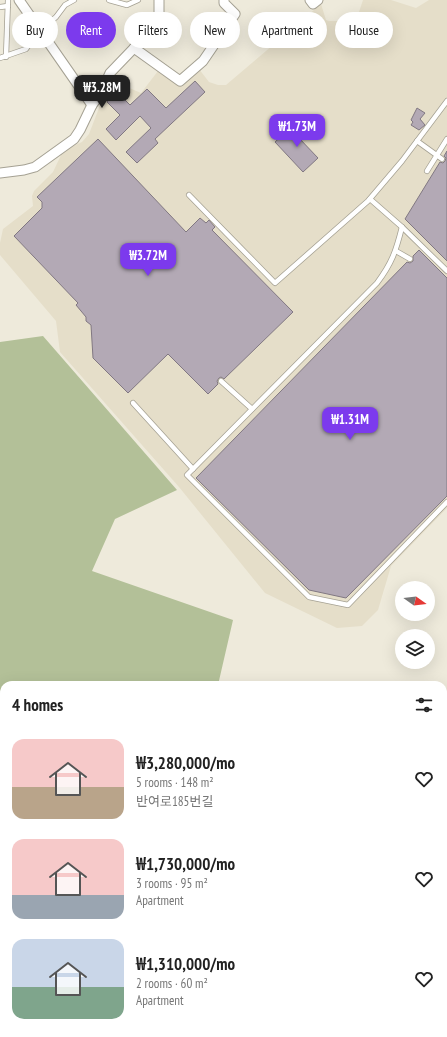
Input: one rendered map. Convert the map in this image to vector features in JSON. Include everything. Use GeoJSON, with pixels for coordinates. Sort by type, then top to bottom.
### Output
{"type":"FeatureCollection","features":[{"type":"Feature","properties":{"kind":"street"},"geometry":{"type":"LineString","coordinates":[[20,0],[28,12]]}},
{"type":"Feature","properties":{"kind":"street"},"geometry":{"type":"LineString","coordinates":[[159,0],[159,12]]}},
{"type":"Feature","properties":{"kind":"street"},"geometry":{"type":"LineString","coordinates":[[0,173],[24,170],[35,166],[74,139],[92,105],[102,91],[110,73],[134,48],[180,81],[203,61],[235,14],[224,3],[224,0]]}},
{"type":"Feature","properties":{"kind":"street"},"geometry":{"type":"LineString","coordinates":[[53,48],[92,105]]}},
{"type":"Feature","properties":{"kind":"lane"},"geometry":{"type":"LineString","coordinates":[[6,56],[8,0]]}},
{"type":"Feature","properties":{"kind":"lane"},"geometry":{"type":"LineString","coordinates":[[58,14],[65,4],[74,0]]}},
{"type":"Feature","properties":{"kind":"lane"},"geometry":{"type":"LineString","coordinates":[[109,0],[127,5],[138,0]]}},
{"type":"Feature","properties":{"kind":"lane"},"geometry":{"type":"LineString","coordinates":[[0,7],[8,6]]}},
{"type":"Feature","properties":{"kind":"lane"},"geometry":{"type":"LineString","coordinates":[[0,58],[27,48]]}},
{"type":"Feature","properties":{"kind":"lane"},"geometry":{"type":"LineString","coordinates":[[189,195],[276,283],[370,199],[447,101]]}},
{"type":"Feature","properties":{"kind":"lane"},"geometry":{"type":"LineString","coordinates":[[427,171],[447,139]]}},
{"type":"Feature","properties":{"kind":"lane"},"geometry":{"type":"LineString","coordinates":[[417,141],[442,159]]}},
{"type":"Feature","properties":{"kind":"lane"},"geometry":{"type":"LineString","coordinates":[[370,199],[402,227],[447,271]]}},
{"type":"Feature","properties":{"kind":"lane"},"geometry":{"type":"LineString","coordinates":[[402,227],[396,251],[388,269],[376,283],[187,475],[309,597],[348,606],[447,502]]}},
{"type":"Feature","properties":{"kind":"lane"},"geometry":{"type":"LineString","coordinates":[[396,251],[410,259]]}},
{"type":"Feature","properties":{"kind":"lane"},"geometry":{"type":"LineString","coordinates":[[221,381],[252,409]]}},
{"type":"Feature","properties":{"kind":"lane"},"geometry":{"type":"LineString","coordinates":[[133,403],[193,469]]}},
{"type":"Feature","properties":{"kind":"shaded area"},"geometry":{"type":"Polygon","coordinates":[[[363,0],[391,0],[416,8],[429,0],[447,0],[447,508],[391,566],[378,610],[362,626],[337,628],[265,593],[179,487],[60,352],[56,321],[0,255],[0,243],[3,229],[33,206],[32,196],[34,191],[53,172],[62,153],[82,142],[89,134],[104,95],[115,80],[141,93],[158,71],[182,87],[199,69],[209,82],[218,85],[226,85],[269,48],[327,48],[327,20],[335,21],[335,48],[393,48],[393,12],[359,12],[363,0]]]}},
{"type":"Feature","properties":{"kind":"shaded area"},"geometry":{"type":"Polygon","coordinates":[[[321,4],[324,12],[312,12],[321,4]]]}},
{"type":"Feature","properties":{"kind":"green space"},"geometry":{"type":"Polygon","coordinates":[[[43,336],[177,490],[115,519],[92,571],[233,620],[219,681],[0,681],[0,342],[43,336]]]}},
{"type":"Feature","properties":{"kind":"building"},"geometry":{"type":"Polygon","coordinates":[[[195,81],[205,92],[155,139],[158,143],[137,163],[126,152],[151,128],[140,116],[116,140],[106,129],[120,115],[107,102],[117,92],[130,105],[147,89],[166,108],[195,81]]]}},
{"type":"Feature","properties":{"kind":"building"},"geometry":{"type":"Polygon","coordinates":[[[417,108],[425,113],[420,119],[425,125],[419,130],[411,125],[413,122],[411,120],[417,108]]]}},
{"type":"Feature","properties":{"kind":"building"},"geometry":{"type":"Polygon","coordinates":[[[296,123],[304,132],[298,137],[318,158],[303,172],[275,142],[296,123]]]}},
{"type":"Feature","properties":{"kind":"building"},"geometry":{"type":"Polygon","coordinates":[[[98,139],[186,232],[200,218],[206,223],[209,220],[215,227],[212,230],[293,312],[224,379],[221,377],[219,378],[217,381],[218,384],[208,394],[168,354],[128,393],[93,358],[91,325],[86,321],[86,317],[76,305],[78,303],[14,236],[42,208],[42,202],[37,197],[98,139]]]}},
{"type":"Feature","properties":{"kind":"building"},"geometry":{"type":"Polygon","coordinates":[[[447,151],[447,261],[405,219],[440,162],[443,163],[445,161],[446,158],[444,156],[447,151]]]}},
{"type":"Feature","properties":{"kind":"building"},"geometry":{"type":"Polygon","coordinates":[[[419,250],[447,278],[447,496],[346,598],[309,590],[196,478],[407,262],[410,263],[413,261],[413,256],[419,250]]]}}]}
